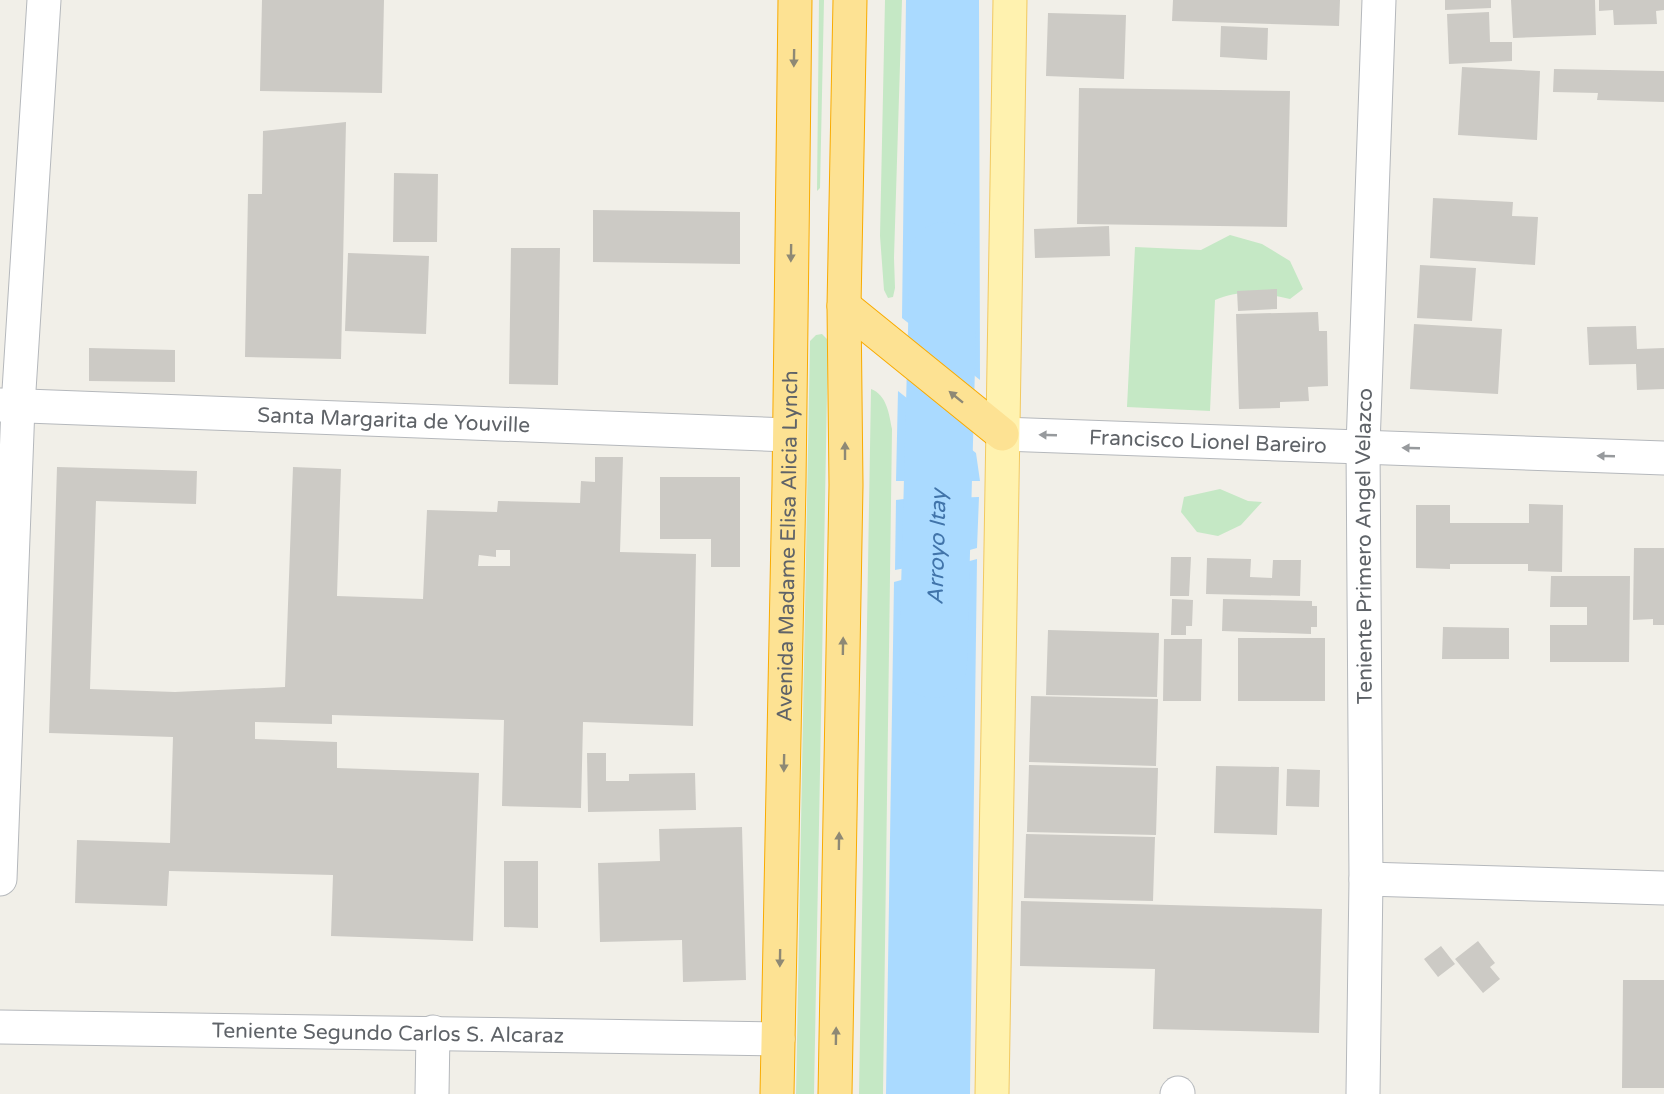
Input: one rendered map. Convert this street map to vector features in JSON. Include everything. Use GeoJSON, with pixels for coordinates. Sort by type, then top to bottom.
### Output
{"type":"FeatureCollection","features":[{"type":"Feature","properties":{"kind":"highway","name":"Avenida Madame Elisa Alicia Lynch"},"geometry":{"type":"LineString","coordinates":[[777,1094],[795,0]]}},
{"type":"Feature","properties":{"kind":"highway"},"geometry":{"type":"LineString","coordinates":[[835,1094],[846,485],[844,306],[850,0]]}},
{"type":"Feature","properties":{"kind":"highway"},"geometry":{"type":"LineString","coordinates":[[844,306],[1002,434]]}},
{"type":"Feature","properties":{"kind":"main road"},"geometry":{"type":"LineString","coordinates":[[992,1094],[1010,0]]}},
{"type":"Feature","properties":{"kind":"street"},"geometry":{"type":"LineString","coordinates":[[0,879],[9,406],[44,0]]}},
{"type":"Feature","properties":{"kind":"street","name":"Teniente Primero Angel Velazco"},"geometry":{"type":"LineString","coordinates":[[1363,1094],[1366,879],[1363,446],[1379,0]]}},
{"type":"Feature","properties":{"kind":"street","name":"Santa Margarita de Youville"},"geometry":{"type":"LineString","coordinates":[[9,406],[789,435]]}},
{"type":"Feature","properties":{"kind":"street","name":"Francisco Lionel Bareiro"},"geometry":{"type":"LineString","coordinates":[[1002,434],[1664,458]]}},
{"type":"Feature","properties":{"kind":"street"},"geometry":{"type":"LineString","coordinates":[[1366,879],[1664,888]]}},
{"type":"Feature","properties":{"kind":"street","name":"Teniente Segundo Carlos S. Alcaraz"},"geometry":{"type":"LineString","coordinates":[[0,1027],[778,1039]]}},
{"type":"Feature","properties":{"kind":"street"},"geometry":{"type":"LineString","coordinates":[[432,1094],[433,1032]]}},
{"type":"Feature","properties":{"kind":"green space"},"geometry":{"type":"Polygon","coordinates":[[[819,0],[824,0],[820,188],[817,191],[819,0]]]}},
{"type":"Feature","properties":{"kind":"green space"},"geometry":{"type":"Polygon","coordinates":[[[885,0],[902,0],[895,288],[893,297],[888,298],[884,290],[880,236],[885,0]]]}},
{"type":"Feature","properties":{"kind":"green space"},"geometry":{"type":"Polygon","coordinates":[[[1230,235],[1262,244],[1290,261],[1303,289],[1290,299],[1243,293],[1215,300],[1210,411],[1127,407],[1135,247],[1201,250],[1230,235]]]}},
{"type":"Feature","properties":{"kind":"green space"},"geometry":{"type":"Polygon","coordinates":[[[822,334],[828,340],[814,1094],[796,1094],[810,341],[816,335],[822,334]]]}},
{"type":"Feature","properties":{"kind":"green space"},"geometry":{"type":"Polygon","coordinates":[[[871,389],[884,400],[892,429],[883,1094],[859,1094],[871,389]]]}},
{"type":"Feature","properties":{"kind":"green space"},"geometry":{"type":"Polygon","coordinates":[[[1220,489],[1248,501],[1262,502],[1241,525],[1218,536],[1197,532],[1181,512],[1184,497],[1220,489]]]}},
{"type":"Feature","properties":{"kind":"water"},"geometry":{"type":"Polygon","coordinates":[[[906,0],[979,0],[980,380],[902,318],[906,0]]]}},
{"type":"Feature","properties":{"kind":"water"},"geometry":{"type":"Polygon","coordinates":[[[898,391],[976,453],[980,481],[896,481],[898,391]]]}},
{"type":"Feature","properties":{"kind":"water"},"geometry":{"type":"Polygon","coordinates":[[[912,481],[913,499],[979,497],[977,548],[908,567],[907,578],[977,559],[970,1094],[886,1094],[894,582],[905,579],[906,568],[895,570],[896,500],[912,498],[912,481]]]}},
{"type":"Feature","properties":{"kind":"building"},"geometry":{"type":"Polygon","coordinates":[[[262,0],[384,0],[382,93],[260,91],[262,0]]]}},
{"type":"Feature","properties":{"kind":"building"},"geometry":{"type":"Polygon","coordinates":[[[1173,0],[1340,0],[1339,26],[1172,21],[1173,0]]]}},
{"type":"Feature","properties":{"kind":"building"},"geometry":{"type":"Polygon","coordinates":[[[1445,0],[1491,0],[1491,8],[1445,10],[1445,0]]]}},
{"type":"Feature","properties":{"kind":"building"},"geometry":{"type":"Polygon","coordinates":[[[1511,0],[1595,0],[1596,35],[1513,38],[1511,0]]]}},
{"type":"Feature","properties":{"kind":"building"},"geometry":{"type":"Polygon","coordinates":[[[1599,0],[1664,0],[1664,10],[1656,11],[1657,24],[1614,25],[1613,10],[1599,11],[1599,0]]]}},
{"type":"Feature","properties":{"kind":"building"},"geometry":{"type":"Polygon","coordinates":[[[1489,12],[1490,42],[1512,42],[1512,61],[1449,64],[1447,14],[1489,12]]]}},
{"type":"Feature","properties":{"kind":"building"},"geometry":{"type":"Polygon","coordinates":[[[1048,13],[1126,15],[1124,79],[1046,76],[1048,13]]]}},
{"type":"Feature","properties":{"kind":"building"},"geometry":{"type":"Polygon","coordinates":[[[1221,26],[1268,28],[1267,60],[1220,57],[1221,26]]]}},
{"type":"Feature","properties":{"kind":"building"},"geometry":{"type":"Polygon","coordinates":[[[1462,67],[1540,71],[1537,140],[1458,135],[1462,67]]]}},
{"type":"Feature","properties":{"kind":"building"},"geometry":{"type":"Polygon","coordinates":[[[1554,69],[1664,71],[1664,102],[1597,100],[1598,93],[1553,92],[1554,69]]]}},
{"type":"Feature","properties":{"kind":"building"},"geometry":{"type":"Polygon","coordinates":[[[1079,88],[1290,91],[1287,227],[1077,224],[1079,88]]]}},
{"type":"Feature","properties":{"kind":"building"},"geometry":{"type":"Polygon","coordinates":[[[346,122],[341,359],[245,357],[248,194],[262,194],[263,131],[346,122]]]}},
{"type":"Feature","properties":{"kind":"building"},"geometry":{"type":"Polygon","coordinates":[[[394,173],[438,174],[437,242],[393,242],[394,173]]]}},
{"type":"Feature","properties":{"kind":"building"},"geometry":{"type":"Polygon","coordinates":[[[1433,198],[1513,202],[1512,216],[1538,217],[1535,265],[1430,258],[1433,198]]]}},
{"type":"Feature","properties":{"kind":"building"},"geometry":{"type":"Polygon","coordinates":[[[593,210],[740,212],[740,264],[593,262],[593,210]]]}},
{"type":"Feature","properties":{"kind":"building"},"geometry":{"type":"Polygon","coordinates":[[[1109,226],[1110,256],[1035,258],[1034,229],[1109,226]]]}},
{"type":"Feature","properties":{"kind":"building"},"geometry":{"type":"Polygon","coordinates":[[[511,248],[560,248],[558,385],[509,384],[511,248]]]}},
{"type":"Feature","properties":{"kind":"building"},"geometry":{"type":"Polygon","coordinates":[[[348,253],[429,256],[426,334],[345,331],[348,253]]]}},
{"type":"Feature","properties":{"kind":"building"},"geometry":{"type":"Polygon","coordinates":[[[1420,265],[1476,268],[1472,321],[1417,318],[1420,265]]]}},
{"type":"Feature","properties":{"kind":"building"},"geometry":{"type":"Polygon","coordinates":[[[1277,289],[1277,309],[1238,311],[1237,291],[1277,289]]]}},
{"type":"Feature","properties":{"kind":"building"},"geometry":{"type":"Polygon","coordinates":[[[1318,312],[1319,331],[1327,331],[1328,386],[1308,387],[1309,401],[1280,402],[1280,408],[1239,409],[1236,314],[1318,312]]]}},
{"type":"Feature","properties":{"kind":"building"},"geometry":{"type":"Polygon","coordinates":[[[1414,324],[1502,329],[1498,394],[1410,389],[1414,324]]]}},
{"type":"Feature","properties":{"kind":"building"},"geometry":{"type":"Polygon","coordinates":[[[1636,326],[1637,349],[1664,348],[1664,389],[1637,390],[1636,364],[1589,365],[1587,327],[1636,326]]]}},
{"type":"Feature","properties":{"kind":"building"},"geometry":{"type":"Polygon","coordinates":[[[89,348],[175,350],[175,382],[89,381],[89,348]]]}},
{"type":"Feature","properties":{"kind":"building"},"geometry":{"type":"Polygon","coordinates":[[[595,457],[623,457],[620,552],[696,554],[693,726],[583,722],[581,808],[502,806],[504,720],[332,715],[332,724],[255,722],[255,739],[337,742],[337,768],[479,773],[473,941],[331,936],[333,875],[169,871],[167,906],[75,903],[77,840],[170,843],[173,737],[49,733],[57,467],[197,471],[196,504],[96,501],[90,689],[175,692],[285,687],[293,467],[341,469],[337,596],[423,599],[427,510],[497,512],[498,501],[580,503],[581,481],[595,482],[595,457]],[[496,550],[496,557],[479,555],[478,566],[510,566],[510,550],[496,550]]]}},
{"type":"Feature","properties":{"kind":"building"},"geometry":{"type":"Polygon","coordinates":[[[660,477],[740,477],[740,567],[711,567],[711,539],[660,539],[660,477]]]}},
{"type":"Feature","properties":{"kind":"building"},"geometry":{"type":"Polygon","coordinates":[[[1529,504],[1563,505],[1562,572],[1528,571],[1528,564],[1450,564],[1450,569],[1416,568],[1416,505],[1450,505],[1450,523],[1529,523],[1529,504]]]}},
{"type":"Feature","properties":{"kind":"building"},"geometry":{"type":"Polygon","coordinates":[[[1634,548],[1664,548],[1664,625],[1653,625],[1653,619],[1633,620],[1634,548]]]}},
{"type":"Feature","properties":{"kind":"building"},"geometry":{"type":"Polygon","coordinates":[[[1171,557],[1191,557],[1189,596],[1170,596],[1171,557]]]}},
{"type":"Feature","properties":{"kind":"building"},"geometry":{"type":"Polygon","coordinates":[[[1207,558],[1251,559],[1250,577],[1272,578],[1273,560],[1301,560],[1300,596],[1206,594],[1207,558]]]}},
{"type":"Feature","properties":{"kind":"building"},"geometry":{"type":"Polygon","coordinates":[[[1551,576],[1630,576],[1629,662],[1550,662],[1550,625],[1587,625],[1587,607],[1550,607],[1551,576]]]}},
{"type":"Feature","properties":{"kind":"building"},"geometry":{"type":"Polygon","coordinates":[[[1172,599],[1193,600],[1192,626],[1186,626],[1186,635],[1171,635],[1172,599]]]}},
{"type":"Feature","properties":{"kind":"building"},"geometry":{"type":"Polygon","coordinates":[[[1223,599],[1312,601],[1312,606],[1317,606],[1317,627],[1311,627],[1311,634],[1222,631],[1223,599]]]}},
{"type":"Feature","properties":{"kind":"building"},"geometry":{"type":"Polygon","coordinates":[[[1443,627],[1509,628],[1509,659],[1442,659],[1443,627]]]}},
{"type":"Feature","properties":{"kind":"building"},"geometry":{"type":"Polygon","coordinates":[[[1048,630],[1159,633],[1157,697],[1046,695],[1048,630]]]}},
{"type":"Feature","properties":{"kind":"building"},"geometry":{"type":"Polygon","coordinates":[[[1238,638],[1325,638],[1325,701],[1238,701],[1238,638]]]}},
{"type":"Feature","properties":{"kind":"building"},"geometry":{"type":"Polygon","coordinates":[[[1164,639],[1202,639],[1201,701],[1163,701],[1164,639]]]}},
{"type":"Feature","properties":{"kind":"building"},"geometry":{"type":"Polygon","coordinates":[[[1031,696],[1158,699],[1156,766],[1029,762],[1031,696]]]}},
{"type":"Feature","properties":{"kind":"building"},"geometry":{"type":"Polygon","coordinates":[[[587,753],[606,753],[606,781],[629,781],[629,774],[695,773],[696,810],[588,812],[587,753]]]}},
{"type":"Feature","properties":{"kind":"building"},"geometry":{"type":"Polygon","coordinates":[[[1029,765],[1158,768],[1156,835],[1027,832],[1029,765]]]}},
{"type":"Feature","properties":{"kind":"building"},"geometry":{"type":"Polygon","coordinates":[[[1216,766],[1279,767],[1277,835],[1214,833],[1216,766]]]}},
{"type":"Feature","properties":{"kind":"building"},"geometry":{"type":"Polygon","coordinates":[[[1287,769],[1320,770],[1319,807],[1286,806],[1287,769]]]}},
{"type":"Feature","properties":{"kind":"building"},"geometry":{"type":"Polygon","coordinates":[[[742,827],[746,980],[683,982],[682,940],[600,942],[598,863],[660,861],[659,829],[742,827]]]}},
{"type":"Feature","properties":{"kind":"building"},"geometry":{"type":"Polygon","coordinates":[[[1026,834],[1155,837],[1153,901],[1024,898],[1026,834]]]}},
{"type":"Feature","properties":{"kind":"building"},"geometry":{"type":"Polygon","coordinates":[[[504,861],[538,861],[538,928],[504,927],[504,861]]]}},
{"type":"Feature","properties":{"kind":"building"},"geometry":{"type":"Polygon","coordinates":[[[1021,901],[1322,909],[1319,1033],[1153,1029],[1155,969],[1020,966],[1021,901]]]}},
{"type":"Feature","properties":{"kind":"building"},"geometry":{"type":"Polygon","coordinates":[[[1478,941],[1495,963],[1490,967],[1500,979],[1483,993],[1455,959],[1478,941]]]}},
{"type":"Feature","properties":{"kind":"building"},"geometry":{"type":"Polygon","coordinates":[[[1441,946],[1455,964],[1438,977],[1424,959],[1441,946]]]}},
{"type":"Feature","properties":{"kind":"building"},"geometry":{"type":"Polygon","coordinates":[[[1623,980],[1664,980],[1664,1088],[1622,1088],[1623,980]]]}},
{"type":"Feature","properties":{"kind":"waterway","name":"Arroyo Itay"},"geometry":{"type":"LineString","coordinates":[[933,664],[944,256]]}}]}
